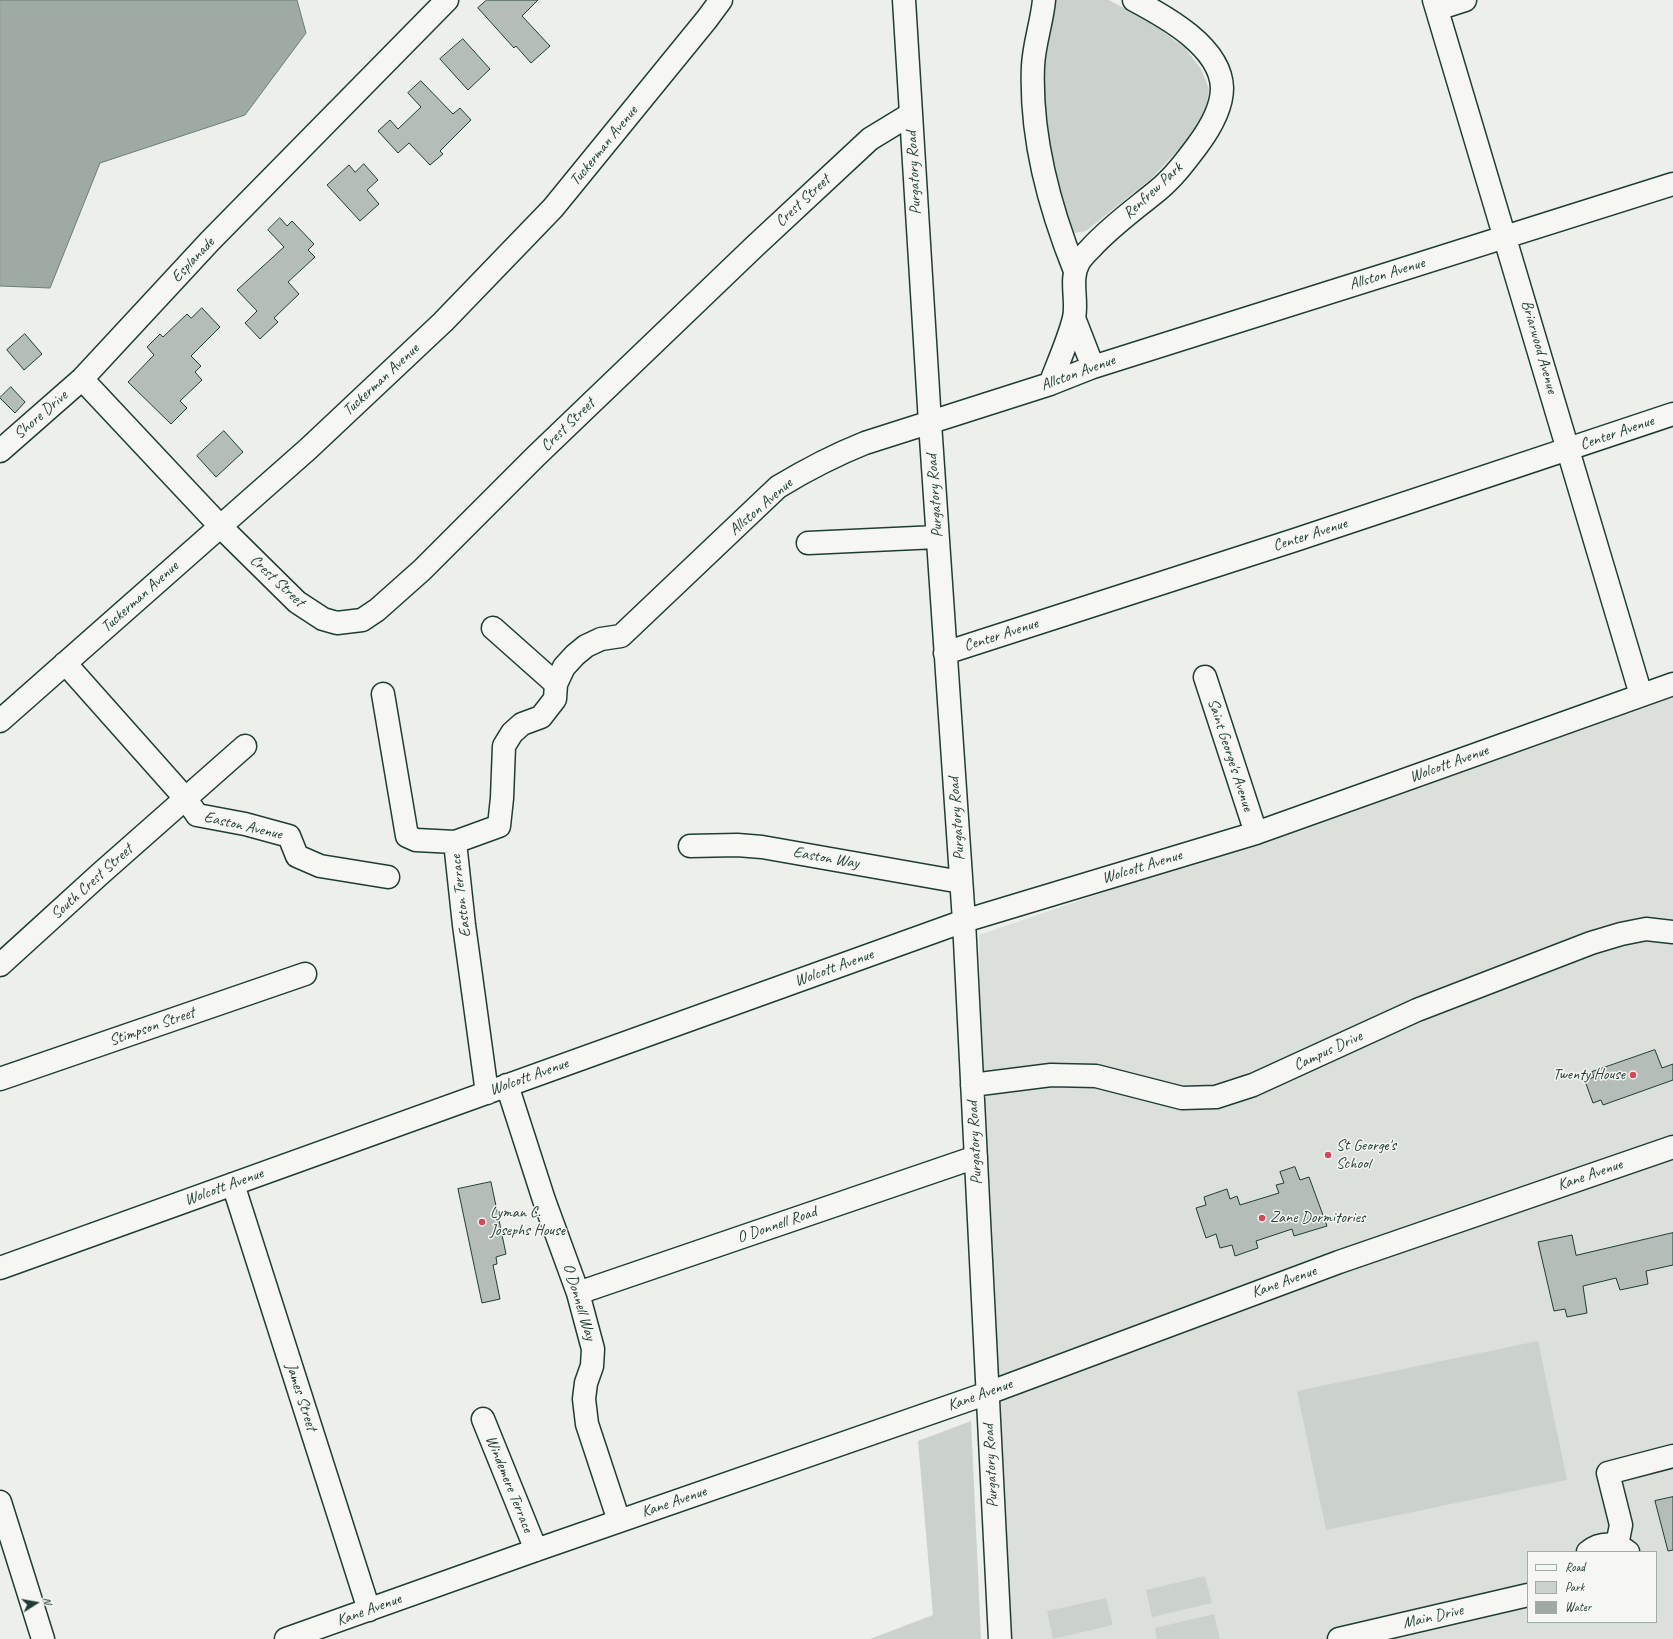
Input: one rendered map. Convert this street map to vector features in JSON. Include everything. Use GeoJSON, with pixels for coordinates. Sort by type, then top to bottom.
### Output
{"type":"FeatureCollection","features":[{"type":"Feature","properties":{"kind":"street","name":"Esplanade"},"geometry":{"type":"LineString","coordinates":[[82,379],[210,241],[447,0]]}},
{"type":"Feature","properties":{"kind":"street","name":"Tuckerman Avenue"},"geometry":{"type":"LineString","coordinates":[[0,721],[308,449],[443,322],[548,213],[721,0]]}},
{"type":"Feature","properties":{"kind":"street","name":"Purgatory Road"},"geometry":{"type":"LineString","coordinates":[[904,0],[930,423],[964,921],[1000,1639]]}},
{"type":"Feature","properties":{"kind":"street","name":"Renfrew Park"},"geometry":{"type":"LineString","coordinates":[[1044,0],[1033,65],[1035,121],[1040,158],[1049,198],[1061,236],[1075,271]]}},
{"type":"Feature","properties":{"kind":"street","name":"Renfrew Park"},"geometry":{"type":"LineString","coordinates":[[1050,384],[1074,318],[1075,271],[1079,260],[1096,242],[1163,186],[1182,167],[1210,128],[1220,101],[1222,88],[1220,76],[1216,64],[1206,52],[1181,28],[1162,15],[1134,0]]}},
{"type":"Feature","properties":{"kind":"street"},"geometry":{"type":"LineString","coordinates":[[1435,5],[1465,0]]}},
{"type":"Feature","properties":{"kind":"street","name":"Briarwood Avenue"},"geometry":{"type":"LineString","coordinates":[[1435,5],[1506,237],[1641,695]]}},
{"type":"Feature","properties":{"kind":"street","name":"Crest Street"},"geometry":{"type":"LineString","coordinates":[[220,526],[297,602],[323,619],[337,623],[362,620],[377,610],[422,570],[541,451],[754,247],[870,139],[911,114]]}},
{"type":"Feature","properties":{"kind":"street","name":"Allston Avenue"},"geometry":{"type":"LineString","coordinates":[[454,842],[499,826],[502,798],[504,746],[512,733],[522,724],[541,717],[555,699],[556,684],[564,667],[575,655],[586,646],[601,639],[620,636],[778,487],[805,470],[865,443],[1050,384],[1093,367],[1673,184]]}},
{"type":"Feature","properties":{"kind":"street","name":"Renfrew Park"},"geometry":{"type":"LineString","coordinates":[[1074,318],[1093,367]]}},
{"type":"Feature","properties":{"kind":"street","name":"Shore Drive"},"geometry":{"type":"LineString","coordinates":[[0,451],[82,379]]}},
{"type":"Feature","properties":{"kind":"street"},"geometry":{"type":"LineString","coordinates":[[82,379],[220,526]]}},
{"type":"Feature","properties":{"kind":"street","name":"Center Avenue"},"geometry":{"type":"LineString","coordinates":[[945,653],[1288,543],[1673,414]]}},
{"type":"Feature","properties":{"kind":"street"},"geometry":{"type":"LineString","coordinates":[[808,543],[938,537]]}},
{"type":"Feature","properties":{"kind":"street"},"geometry":{"type":"LineString","coordinates":[[493,628],[556,684]]}},
{"type":"Feature","properties":{"kind":"street"},"geometry":{"type":"LineString","coordinates":[[65,663],[186,799]]}},
{"type":"Feature","properties":{"kind":"street","name":"Saint George's Avenue"},"geometry":{"type":"LineString","coordinates":[[1205,677],[1256,833]]}},
{"type":"Feature","properties":{"kind":"street","name":"Wolcott Avenue"},"geometry":{"type":"LineString","coordinates":[[0,1268],[964,921],[1256,833],[1673,684]]}},
{"type":"Feature","properties":{"kind":"street","name":"Easton Terrace"},"geometry":{"type":"LineString","coordinates":[[383,694],[407,836],[416,840],[454,842],[487,1093]]}},
{"type":"Feature","properties":{"kind":"street","name":"South Crest Street"},"geometry":{"type":"LineString","coordinates":[[0,965],[100,874],[245,746]]}},
{"type":"Feature","properties":{"kind":"street","name":"Easton Avenue"},"geometry":{"type":"LineString","coordinates":[[186,799],[197,815],[245,824],[289,836],[297,856],[320,866],[388,877]]}},
{"type":"Feature","properties":{"kind":"street","name":"Easton Way"},"geometry":{"type":"LineString","coordinates":[[690,846],[737,845],[762,847],[961,882]]}},
{"type":"Feature","properties":{"kind":"street","name":"Campus Drive"},"geometry":{"type":"LineString","coordinates":[[972,1085],[1051,1075],[1096,1076],[1182,1098],[1216,1098],[1253,1085],[1417,1010],[1591,943],[1621,934],[1646,929],[1673,932]]}},
{"type":"Feature","properties":{"kind":"street","name":"Stimpson Street"},"geometry":{"type":"LineString","coordinates":[[0,1080],[304,974]]}},
{"type":"Feature","properties":{"kind":"street","name":"O Donnell Way"},"geometry":{"type":"LineString","coordinates":[[507,1085],[544,1200],[578,1293],[593,1349],[592,1366],[586,1384],[584,1399],[587,1424],[619,1521]]}},
{"type":"Feature","properties":{"kind":"street","name":"Kane Avenue"},"geometry":{"type":"LineString","coordinates":[[286,1639],[536,1550],[988,1393],[1339,1262],[1673,1147]]}},
{"type":"Feature","properties":{"kind":"street","name":"O Donnell Road"},"geometry":{"type":"LineString","coordinates":[[578,1293],[976,1157]]}},
{"type":"Feature","properties":{"kind":"street","name":"James Street"},"geometry":{"type":"LineString","coordinates":[[233,1184],[369,1610]]}},
{"type":"Feature","properties":{"kind":"street","name":"Windemere Terrace"},"geometry":{"type":"LineString","coordinates":[[483,1419],[536,1550]]}},
{"type":"Feature","properties":{"kind":"street"},"geometry":{"type":"LineString","coordinates":[[1590,1551],[1598,1546],[1607,1544],[1622,1549],[1621,1525],[1608,1473],[1673,1456]]}},
{"type":"Feature","properties":{"kind":"street"},"geometry":{"type":"LineString","coordinates":[[0,1502],[43,1639]]}},
{"type":"Feature","properties":{"kind":"street","name":"Main Drive"},"geometry":{"type":"LineString","coordinates":[[1339,1639],[1527,1595]]}},
{"type":"Feature","properties":{"kind":"shaded area","name":"St George's School"},"geometry":{"type":"Polygon","coordinates":[[[1673,697],[1673,1639],[1000,1639],[987,1375],[979,935],[1673,697]]]}},
{"type":"Feature","properties":{"kind":"green space"},"geometry":{"type":"Polygon","coordinates":[[[1050,0],[1109,0],[1153,24],[1185,48],[1201,69],[1209,89],[1206,110],[1190,137],[1152,178],[1086,231],[1075,233],[1069,226],[1051,170],[1043,124],[1040,60],[1050,0]]]}},
{"type":"Feature","properties":{"kind":"green space"},"geometry":{"type":"Polygon","coordinates":[[[1538,1341],[1567,1480],[1326,1530],[1297,1391],[1538,1341]]]}},
{"type":"Feature","properties":{"kind":"green space"},"geometry":{"type":"Polygon","coordinates":[[[971,1421],[981,1639],[870,1639],[933,1615],[918,1441],[971,1421]]]}},
{"type":"Feature","properties":{"kind":"green space"},"geometry":{"type":"Polygon","coordinates":[[[1205,1576],[1212,1603],[1152,1617],[1146,1590],[1205,1576]]]}},
{"type":"Feature","properties":{"kind":"green space"},"geometry":{"type":"Polygon","coordinates":[[[1106,1598],[1113,1625],[1053,1639],[1047,1611],[1106,1598]]]}},
{"type":"Feature","properties":{"kind":"green space"},"geometry":{"type":"Polygon","coordinates":[[[1214,1614],[1220,1639],[1157,1639],[1155,1628],[1214,1614]]]}},
{"type":"Feature","properties":{"kind":"water"},"geometry":{"type":"Polygon","coordinates":[[[0,0],[297,0],[306,33],[245,115],[100,163],[50,288],[0,286],[0,0]]]}},
{"type":"Feature","properties":{"kind":"building"},"geometry":{"type":"Polygon","coordinates":[[[487,0],[538,0],[522,16],[550,46],[531,63],[516,46],[514,48],[478,8],[487,0]]]}},
{"type":"Feature","properties":{"kind":"building"},"geometry":{"type":"Polygon","coordinates":[[[463,39],[490,69],[468,90],[440,59],[463,39]]]}},
{"type":"Feature","properties":{"kind":"building"},"geometry":{"type":"Polygon","coordinates":[[[421,81],[453,114],[460,108],[471,120],[440,151],[443,154],[430,165],[409,143],[398,153],[378,131],[390,120],[398,129],[421,107],[408,93],[421,81]]]}},
{"type":"Feature","properties":{"kind":"building"},"geometry":{"type":"Polygon","coordinates":[[[364,164],[378,180],[367,190],[379,204],[360,221],[327,185],[349,165],[355,172],[364,164]]]}},
{"type":"Feature","properties":{"kind":"building"},"geometry":{"type":"Polygon","coordinates":[[[280,218],[287,226],[292,221],[314,244],[308,250],[315,257],[288,282],[299,294],[274,318],[278,322],[260,339],[245,323],[257,311],[237,290],[284,247],[268,230],[280,218]]]}},
{"type":"Feature","properties":{"kind":"building"},"geometry":{"type":"Polygon","coordinates":[[[202,308],[220,327],[191,356],[201,366],[195,372],[202,380],[180,401],[187,408],[171,424],[128,382],[154,355],[147,347],[160,334],[163,337],[187,314],[191,318],[202,308]]]}},
{"type":"Feature","properties":{"kind":"building"},"geometry":{"type":"Polygon","coordinates":[[[25,334],[42,354],[24,370],[7,350],[25,334]]]}},
{"type":"Feature","properties":{"kind":"building"},"geometry":{"type":"Polygon","coordinates":[[[11,387],[25,402],[15,413],[0,398],[11,387]]]}},
{"type":"Feature","properties":{"kind":"building"},"geometry":{"type":"Polygon","coordinates":[[[224,431],[243,452],[216,477],[197,456],[224,431]]]}},
{"type":"Feature","properties":{"kind":"building","name":"Twenty House"},"geometry":{"type":"Polygon","coordinates":[[[1655,1050],[1662,1068],[1673,1064],[1673,1080],[1603,1105],[1601,1100],[1593,1103],[1585,1081],[1594,1077],[1592,1072],[1655,1050]]]}},
{"type":"Feature","properties":{"kind":"building","name":"Zane Dormitories"},"geometry":{"type":"Polygon","coordinates":[[[1295,1167],[1300,1180],[1309,1177],[1327,1226],[1294,1236],[1292,1229],[1256,1241],[1258,1248],[1235,1256],[1232,1245],[1220,1248],[1216,1234],[1206,1238],[1196,1208],[1206,1205],[1204,1197],[1227,1189],[1230,1199],[1237,1196],[1240,1205],[1279,1193],[1276,1185],[1284,1183],[1280,1172],[1295,1167]]]}},
{"type":"Feature","properties":{"kind":"building","name":"Lyman C. Josephs House"},"geometry":{"type":"Polygon","coordinates":[[[491,1182],[506,1254],[496,1257],[497,1264],[493,1265],[500,1299],[482,1303],[458,1189],[491,1182]]]}},
{"type":"Feature","properties":{"kind":"building"},"geometry":{"type":"Polygon","coordinates":[[[1673,1233],[1673,1265],[1646,1271],[1648,1284],[1620,1290],[1616,1278],[1583,1286],[1587,1313],[1567,1317],[1565,1309],[1554,1311],[1538,1242],[1572,1235],[1576,1255],[1673,1233]]]}},
{"type":"Feature","properties":{"kind":"building"},"geometry":{"type":"Polygon","coordinates":[[[1673,1497],[1673,1550],[1668,1551],[1655,1501],[1673,1497]]]}},
{"type":"Feature","properties":{"kind":"place","name":"Twenty House"},"geometry":{"type":"Point","coordinates":[1633,1075]}},
{"type":"Feature","properties":{"kind":"place","name":"St George's School"},"geometry":{"type":"Point","coordinates":[1328,1155]}},
{"type":"Feature","properties":{"kind":"place","name":"Zane Dormitories"},"geometry":{"type":"Point","coordinates":[1262,1218]}},
{"type":"Feature","properties":{"kind":"place","name":"Lyman C. Josephs House"},"geometry":{"type":"Point","coordinates":[482,1222]}}]}
